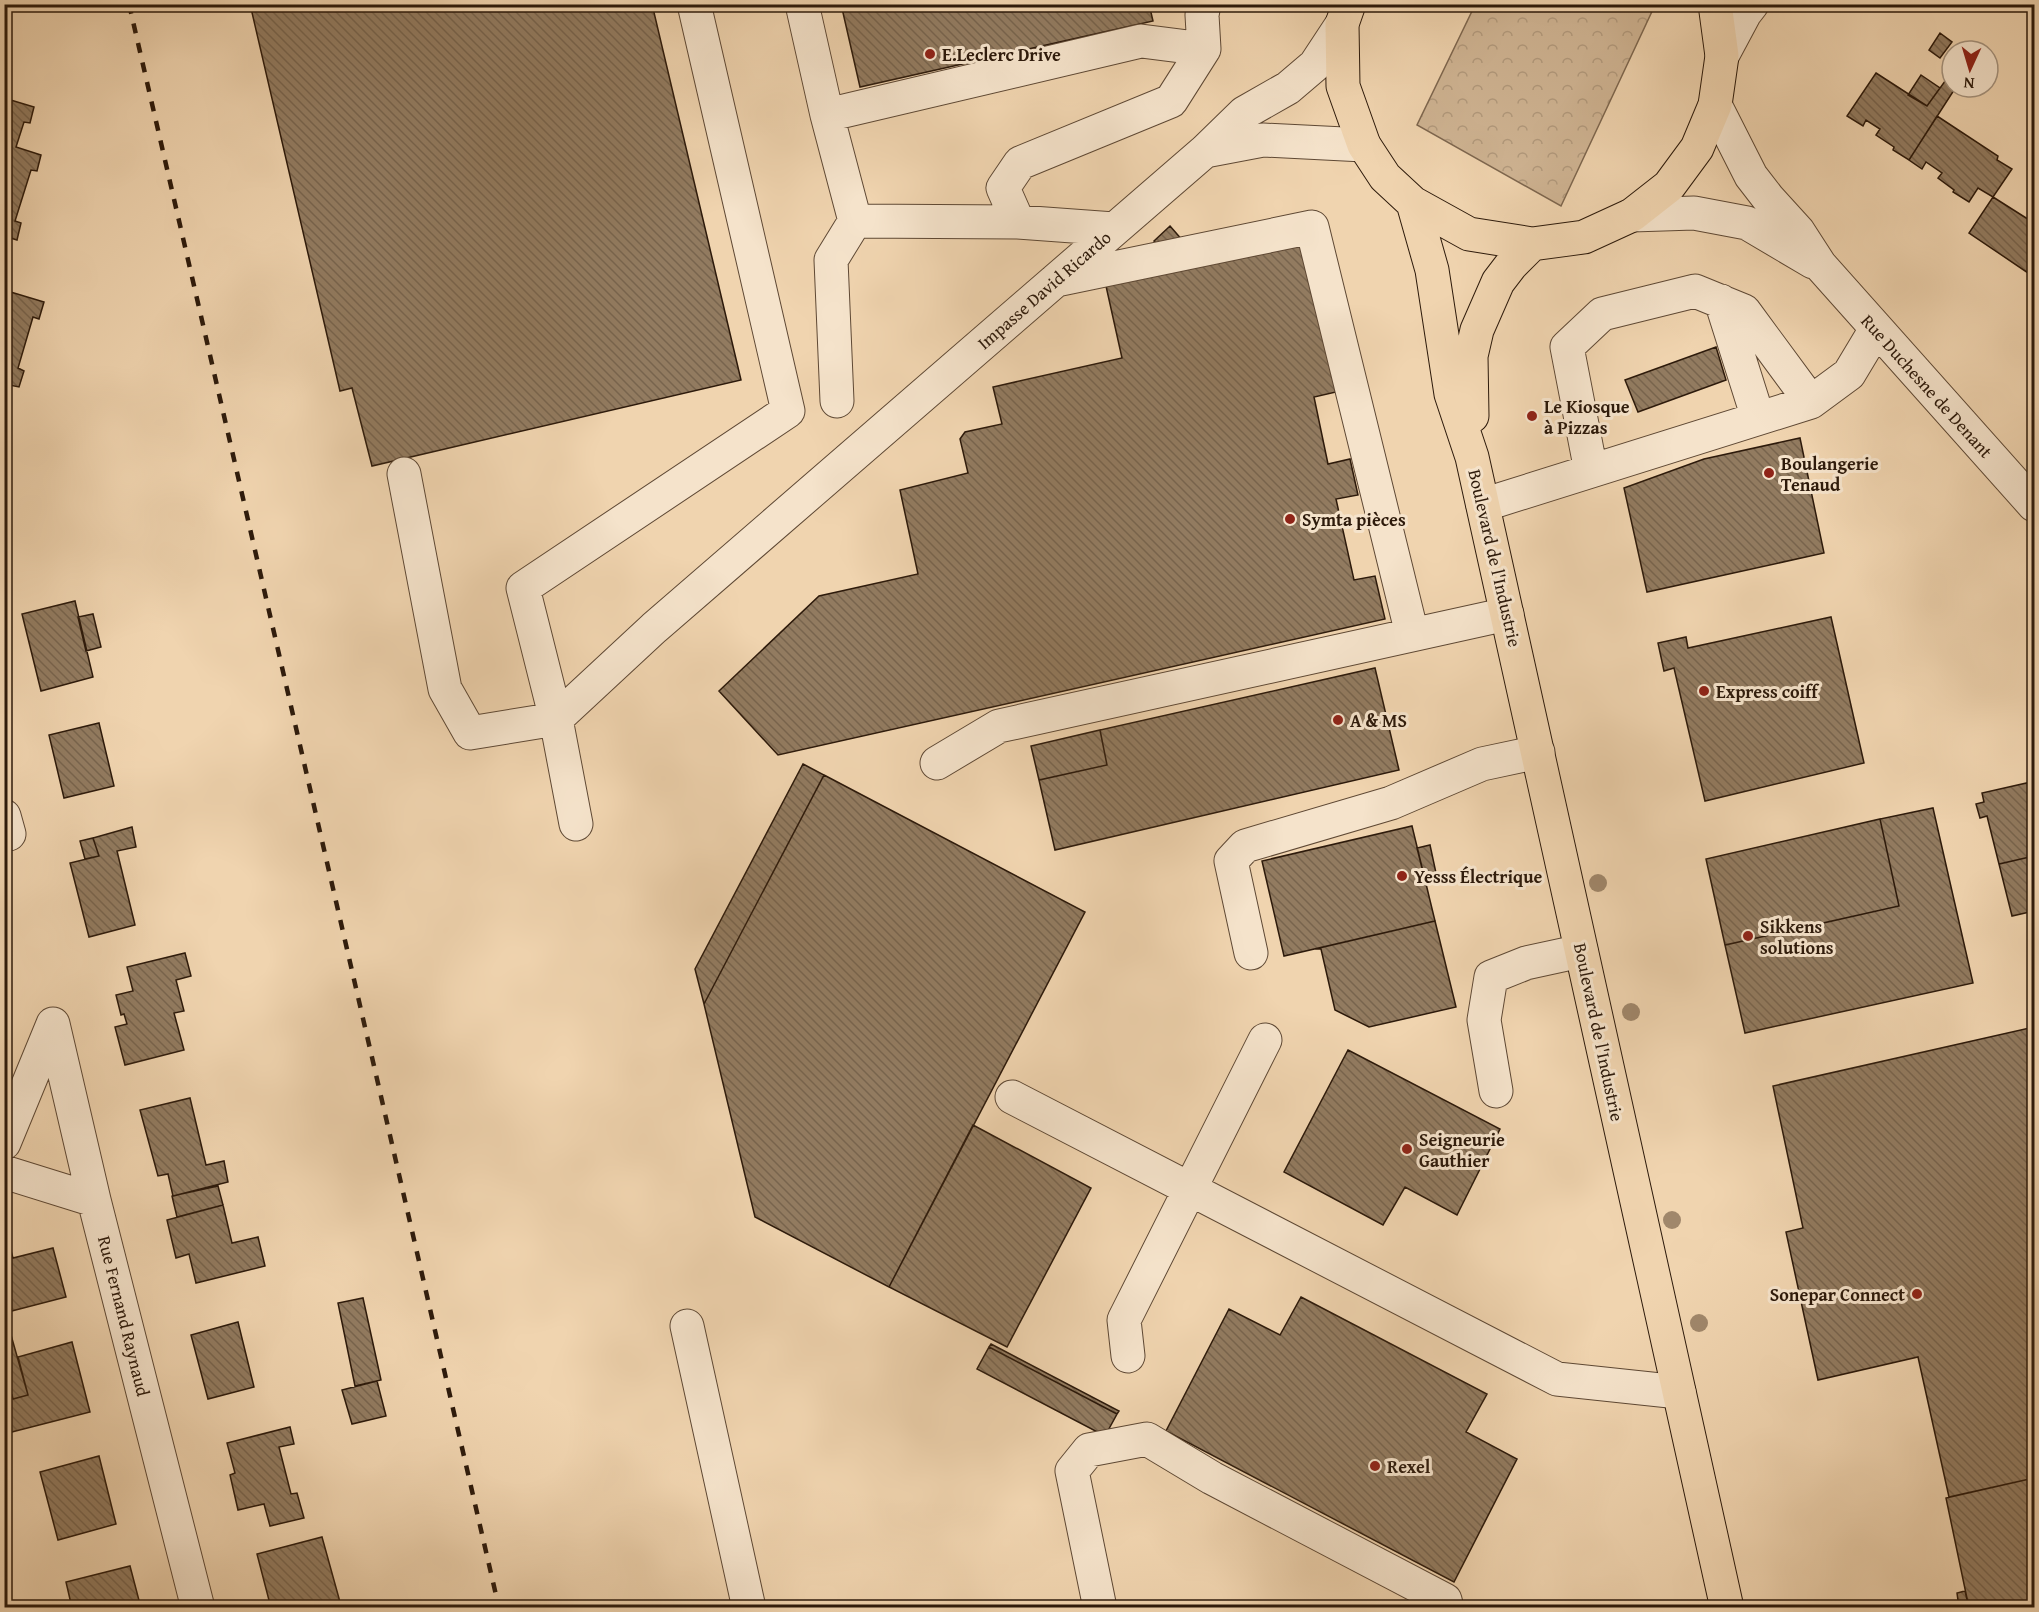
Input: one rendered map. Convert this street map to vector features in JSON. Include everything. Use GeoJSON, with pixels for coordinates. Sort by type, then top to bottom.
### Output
{"type":"FeatureCollection","features":[{"type":"Feature","properties":{"kind":"main road"},"geometry":{"type":"LineString","coordinates":[[1346,14],[1343,86],[1364,145],[1385,177],[1413,203],[1469,234],[1532,244],[1584,237],[1632,215],[1669,186],[1697,148],[1715,105],[1722,56],[1715,4]]}},
{"type":"Feature","properties":{"kind":"main road","name":"Boulevard de l'Industrie"},"geometry":{"type":"LineString","coordinates":[[1413,203],[1432,270],[1451,394],[1472,457],[1483,505],[1726,1608]]}},
{"type":"Feature","properties":{"kind":"main road","name":"Boulevard de l'Industrie"},"geometry":{"type":"LineString","coordinates":[[1472,457],[1471,356],[1477,330],[1498,282],[1532,244]]}},
{"type":"Feature","properties":{"kind":"street"},"geometry":{"type":"LineString","coordinates":[[576,824],[556,719],[523,588],[788,411],[694,4]]}},
{"type":"Feature","properties":{"kind":"street"},"geometry":{"type":"LineString","coordinates":[[802,4],[827,115],[855,221],[831,260],[837,401]]}},
{"type":"Feature","properties":{"kind":"street"},"geometry":{"type":"LineString","coordinates":[[1018,222],[1003,188],[1020,162],[1171,100],[1204,49],[1202,15],[1204,4]]}},
{"type":"Feature","properties":{"kind":"street"},"geometry":{"type":"LineString","coordinates":[[1722,56],[1752,4]]}},
{"type":"Feature","properties":{"kind":"street","name":"Impasse David Ricardo"},"geometry":{"type":"LineString","coordinates":[[556,719],[654,628],[1205,151],[1244,114],[1288,88],[1315,65],[1346,14]]}},
{"type":"Feature","properties":{"kind":"street"},"geometry":{"type":"LineString","coordinates":[[827,115],[1142,41],[1204,49]]}},
{"type":"Feature","properties":{"kind":"street","name":"Rue Duchesne de Denant"},"geometry":{"type":"LineString","coordinates":[[1715,105],[1751,176],[1798,231],[1820,266],[2034,505]]}},
{"type":"Feature","properties":{"kind":"street","name":"Impasse David Ricardo"},"geometry":{"type":"LineString","coordinates":[[1205,151],[1263,140],[1364,145]]}},
{"type":"Feature","properties":{"kind":"street","name":"Rue Duchesne de Denant"},"geometry":{"type":"LineString","coordinates":[[1632,215],[1694,213],[1747,223],[1820,266]]}},
{"type":"Feature","properties":{"kind":"street"},"geometry":{"type":"LineString","coordinates":[[855,221],[1018,222],[1114,229]]}},
{"type":"Feature","properties":{"kind":"street"},"geometry":{"type":"LineString","coordinates":[[1054,281],[1312,227],[1412,634]]}},
{"type":"Feature","properties":{"kind":"street"},"geometry":{"type":"LineString","coordinates":[[1591,471],[1568,346],[1602,314],[1695,291],[1744,310],[1811,402]]}},
{"type":"Feature","properties":{"kind":"street"},"geometry":{"type":"LineString","coordinates":[[1720,301],[1758,418]]}},
{"type":"Feature","properties":{"kind":"street"},"geometry":{"type":"LineString","coordinates":[[1483,505],[1811,402],[1849,374],[1876,329]]}},
{"type":"Feature","properties":{"kind":"street"},"geometry":{"type":"LineString","coordinates":[[404,474],[445,689],[470,733],[556,719]]}},
{"type":"Feature","properties":{"kind":"street"},"geometry":{"type":"LineString","coordinates":[[938,763],[999,726],[1507,614]]}},
{"type":"Feature","properties":{"kind":"street"},"geometry":{"type":"LineString","coordinates":[[1251,953],[1231,861],[1245,846],[1391,803],[1482,764],[1538,752]]}},
{"type":"Feature","properties":{"kind":"street"},"geometry":{"type":"LineString","coordinates":[[1497,1091],[1484,1020],[1491,976],[1526,963],[1581,951]]}},
{"type":"Feature","properties":{"kind":"street","name":"Rue Fernand Raynaud"},"geometry":{"type":"LineString","coordinates":[[4,1143],[53,1024],[94,1200],[198,1608]]}},
{"type":"Feature","properties":{"kind":"street"},"geometry":{"type":"LineString","coordinates":[[1128,1356],[1125,1320],[1265,1041]]}},
{"type":"Feature","properties":{"kind":"street"},"geometry":{"type":"LineString","coordinates":[[1012,1097],[1557,1378],[1679,1392]]}},
{"type":"Feature","properties":{"kind":"street"},"geometry":{"type":"LineString","coordinates":[[4,1172],[94,1200]]}},
{"type":"Feature","properties":{"kind":"street"},"geometry":{"type":"LineString","coordinates":[[687,1326],[748,1608]]}},
{"type":"Feature","properties":{"kind":"street"},"geometry":{"type":"LineString","coordinates":[[1100,1608],[1072,1472],[1089,1450],[1147,1439],[1212,1478],[1445,1600],[1447,1608]]}},
{"type":"Feature","properties":{"kind":"green space"},"geometry":{"type":"Polygon","coordinates":[[[1475,5],[1655,5],[1561,206],[1417,125],[1475,5]]]}},
{"type":"Feature","properties":{"kind":"building"},"geometry":{"type":"Polygon","coordinates":[[[250,4],[652,4],[741,380],[372,466],[352,388],[340,391],[250,4]]]}},
{"type":"Feature","properties":{"kind":"building","name":"E.Leclerc Drive"},"geometry":{"type":"Polygon","coordinates":[[[841,4],[1149,4],[1153,21],[860,87],[841,4]]]}},
{"type":"Feature","properties":{"kind":"building"},"geometry":{"type":"Polygon","coordinates":[[[1940,33],[1948,39],[1940,39],[1940,58],[1929,50],[1940,33]]]}},
{"type":"Feature","properties":{"kind":"building"},"geometry":{"type":"Polygon","coordinates":[[[1876,73],[1927,106],[1940,88],[1940,99],[1948,99],[1909,160],[1876,135],[1880,129],[1866,120],[1863,126],[1847,116],[1876,73]]]}},
{"type":"Feature","properties":{"kind":"building"},"geometry":{"type":"Polygon","coordinates":[[[1921,75],[1940,88],[1927,106],[1908,95],[1921,75]]]}},
{"type":"Feature","properties":{"kind":"building"},"geometry":{"type":"Polygon","coordinates":[[[4,98],[34,107],[30,123],[24,122],[16,147],[41,155],[37,171],[31,170],[15,221],[21,223],[17,240],[4,236],[4,98]]]}},
{"type":"Feature","properties":{"kind":"building"},"geometry":{"type":"Polygon","coordinates":[[[1937,116],[1998,156],[1997,160],[2012,169],[1993,197],[1978,188],[1969,202],[1953,192],[1954,190],[1938,178],[1942,173],[1926,162],[1922,169],[1909,160],[1937,116]]]}},
{"type":"Feature","properties":{"kind":"building"},"geometry":{"type":"Polygon","coordinates":[[[1993,197],[2034,223],[2034,277],[1969,233],[1993,197]]]}},
{"type":"Feature","properties":{"kind":"building"},"geometry":{"type":"Polygon","coordinates":[[[1170,226],[1183,241],[1167,255],[1154,241],[1170,226]]]}},
{"type":"Feature","properties":{"kind":"building"},"geometry":{"type":"Polygon","coordinates":[[[1302,242],[1336,392],[1314,397],[1328,464],[1350,459],[1358,495],[1336,499],[1354,580],[1375,576],[1385,619],[778,755],[719,691],[819,596],[918,574],[900,490],[968,473],[960,439],[965,432],[1002,424],[993,387],[1122,358],[1106,286],[1302,242]]]}},
{"type":"Feature","properties":{"kind":"building"},"geometry":{"type":"Polygon","coordinates":[[[4,290],[44,302],[39,319],[33,317],[18,368],[24,371],[19,387],[4,384],[4,290]]]}},
{"type":"Feature","properties":{"kind":"building"},"geometry":{"type":"Polygon","coordinates":[[[1716,347],[1726,380],[1638,412],[1625,380],[1716,347]]]}},
{"type":"Feature","properties":{"kind":"building"},"geometry":{"type":"Polygon","coordinates":[[[1800,438],[1824,553],[1647,592],[1624,488],[1704,459],[1800,438]]]}},
{"type":"Feature","properties":{"kind":"building"},"geometry":{"type":"Polygon","coordinates":[[[75,601],[93,677],[41,691],[22,614],[75,601]]]}},
{"type":"Feature","properties":{"kind":"building"},"geometry":{"type":"Polygon","coordinates":[[[93,614],[101,647],[86,651],[78,617],[93,614]]]}},
{"type":"Feature","properties":{"kind":"building"},"geometry":{"type":"Polygon","coordinates":[[[1831,617],[1864,763],[1705,801],[1674,668],[1664,671],[1658,643],[1686,637],[1688,648],[1831,617]]]}},
{"type":"Feature","properties":{"kind":"building"},"geometry":{"type":"Polygon","coordinates":[[[1375,668],[1399,770],[1055,850],[1039,780],[1107,765],[1100,730],[1375,668]]]}},
{"type":"Feature","properties":{"kind":"building"},"geometry":{"type":"Polygon","coordinates":[[[99,723],[114,786],[64,798],[49,735],[99,723]]]}},
{"type":"Feature","properties":{"kind":"building"},"geometry":{"type":"Polygon","coordinates":[[[1100,730],[1107,765],[1039,780],[1031,746],[1100,730]]]}},
{"type":"Feature","properties":{"kind":"building"},"geometry":{"type":"Polygon","coordinates":[[[803,764],[824,775],[704,1004],[695,969],[803,764]]]}},
{"type":"Feature","properties":{"kind":"building"},"geometry":{"type":"Polygon","coordinates":[[[824,775],[1085,912],[889,1287],[755,1217],[704,1004],[824,775]]]}},
{"type":"Feature","properties":{"kind":"building"},"geometry":{"type":"Polygon","coordinates":[[[2031,782],[2034,798],[2034,856],[1999,864],[1987,816],[1980,818],[1976,804],[1984,802],[1982,793],[2031,782]]]}},
{"type":"Feature","properties":{"kind":"building"},"geometry":{"type":"Polygon","coordinates":[[[1933,808],[1973,983],[1745,1033],[1725,945],[1899,906],[1880,819],[1933,808]]]}},
{"type":"Feature","properties":{"kind":"building"},"geometry":{"type":"Polygon","coordinates":[[[1880,819],[1899,906],[1725,945],[1706,859],[1880,819]]]}},
{"type":"Feature","properties":{"kind":"building"},"geometry":{"type":"Polygon","coordinates":[[[1412,826],[1435,921],[1284,956],[1262,861],[1412,826]]]}},
{"type":"Feature","properties":{"kind":"building"},"geometry":{"type":"Polygon","coordinates":[[[132,827],[136,847],[117,851],[135,925],[89,937],[70,863],[99,856],[93,838],[132,827]]]}},
{"type":"Feature","properties":{"kind":"building"},"geometry":{"type":"Polygon","coordinates":[[[93,838],[99,856],[85,859],[80,841],[93,838]]]}},
{"type":"Feature","properties":{"kind":"building"},"geometry":{"type":"Polygon","coordinates":[[[1430,845],[1436,873],[1424,876],[1417,848],[1430,845]]]}},
{"type":"Feature","properties":{"kind":"building"},"geometry":{"type":"Polygon","coordinates":[[[2034,856],[2034,911],[2012,916],[1999,864],[2034,856]]]}},
{"type":"Feature","properties":{"kind":"building"},"geometry":{"type":"Polygon","coordinates":[[[1435,921],[1456,1007],[1369,1027],[1335,1010],[1321,949],[1315,949],[1435,921]]]}},
{"type":"Feature","properties":{"kind":"building"},"geometry":{"type":"Polygon","coordinates":[[[185,953],[191,976],[176,980],[184,1011],[174,1013],[184,1050],[125,1065],[115,1027],[127,1024],[124,1014],[121,1015],[116,995],[133,991],[127,967],[185,953]]]}},
{"type":"Feature","properties":{"kind":"building","name":"Sonepar Connect"},"geometry":{"type":"Polygon","coordinates":[[[2034,1027],[2034,1478],[1949,1497],[1918,1357],[1818,1380],[1786,1232],[1803,1228],[1773,1086],[2034,1027]]]}},
{"type":"Feature","properties":{"kind":"building"},"geometry":{"type":"Polygon","coordinates":[[[1348,1050],[1500,1129],[1457,1215],[1405,1187],[1383,1225],[1284,1172],[1348,1050]]]}},
{"type":"Feature","properties":{"kind":"building"},"geometry":{"type":"Polygon","coordinates":[[[190,1098],[206,1165],[224,1161],[228,1182],[173,1196],[168,1174],[158,1176],[140,1110],[190,1098]]]}},
{"type":"Feature","properties":{"kind":"building"},"geometry":{"type":"Polygon","coordinates":[[[973,1125],[1091,1188],[1007,1347],[889,1287],[973,1125]]]}},
{"type":"Feature","properties":{"kind":"building"},"geometry":{"type":"Polygon","coordinates":[[[218,1186],[223,1205],[177,1217],[172,1196],[218,1186]]]}},
{"type":"Feature","properties":{"kind":"building"},"geometry":{"type":"Polygon","coordinates":[[[223,1205],[232,1243],[258,1237],[265,1266],[196,1283],[189,1254],[176,1258],[167,1220],[223,1205]]]}},
{"type":"Feature","properties":{"kind":"building"},"geometry":{"type":"Polygon","coordinates":[[[4,1237],[7,1237],[13,1258],[53,1248],[66,1297],[4,1313],[4,1237]]]}},
{"type":"Feature","properties":{"kind":"building"},"geometry":{"type":"Polygon","coordinates":[[[1301,1297],[1487,1394],[1466,1432],[1517,1459],[1454,1582],[1166,1431],[1229,1309],[1280,1335],[1301,1297]]]}},
{"type":"Feature","properties":{"kind":"building"},"geometry":{"type":"Polygon","coordinates":[[[363,1298],[381,1380],[355,1386],[338,1303],[363,1298]]]}},
{"type":"Feature","properties":{"kind":"building"},"geometry":{"type":"Polygon","coordinates":[[[238,1322],[254,1387],[208,1399],[191,1335],[238,1322]]]}},
{"type":"Feature","properties":{"kind":"building"},"geometry":{"type":"Polygon","coordinates":[[[11,1335],[28,1395],[13,1399],[12,1395],[4,1397],[4,1336],[11,1335]]]}},
{"type":"Feature","properties":{"kind":"building"},"geometry":{"type":"Polygon","coordinates":[[[72,1342],[90,1412],[4,1434],[4,1397],[12,1395],[13,1399],[28,1395],[18,1357],[72,1342]]]}},
{"type":"Feature","properties":{"kind":"building"},"geometry":{"type":"Polygon","coordinates":[[[991,1344],[1119,1411],[1117,1414],[989,1347],[991,1344]]]}},
{"type":"Feature","properties":{"kind":"building"},"geometry":{"type":"Polygon","coordinates":[[[989,1347],[1117,1414],[1105,1436],[977,1369],[989,1347]]]}},
{"type":"Feature","properties":{"kind":"building"},"geometry":{"type":"Polygon","coordinates":[[[377,1381],[386,1416],[352,1424],[342,1390],[377,1381]]]}},
{"type":"Feature","properties":{"kind":"building"},"geometry":{"type":"Polygon","coordinates":[[[290,1427],[294,1444],[279,1447],[291,1494],[297,1493],[304,1518],[270,1526],[264,1504],[238,1510],[230,1475],[235,1473],[227,1443],[290,1427]]]}},
{"type":"Feature","properties":{"kind":"building"},"geometry":{"type":"Polygon","coordinates":[[[99,1456],[116,1524],[58,1540],[40,1472],[99,1456]]]}},
{"type":"Feature","properties":{"kind":"building"},"geometry":{"type":"Polygon","coordinates":[[[2034,1478],[2034,1608],[1969,1608],[1946,1498],[2034,1478]]]}},
{"type":"Feature","properties":{"kind":"building"},"geometry":{"type":"Polygon","coordinates":[[[322,1537],[340,1602],[330,1605],[331,1608],[271,1608],[257,1554],[322,1537]]]}},
{"type":"Feature","properties":{"kind":"building"},"geometry":{"type":"Polygon","coordinates":[[[130,1566],[141,1608],[72,1608],[66,1582],[130,1566]]]}},
{"type":"Feature","properties":{"kind":"building"},"geometry":{"type":"Polygon","coordinates":[[[1965,1591],[1969,1608],[1959,1608],[1957,1593],[1965,1591]]]}},
{"type":"Feature","properties":{"kind":"railway"},"geometry":{"type":"LineString","coordinates":[[129,4],[499,1608]]}},
{"type":"Feature","properties":{"kind":"place","name":"E.Leclerc Drive"},"geometry":{"type":"Point","coordinates":[930,54]}},
{"type":"Feature","properties":{"kind":"place","name":"Le Kiosque à Pizzas"},"geometry":{"type":"Point","coordinates":[1532,416]}},
{"type":"Feature","properties":{"kind":"place","name":"Boulangerie Tenaud"},"geometry":{"type":"Point","coordinates":[1769,473]}},
{"type":"Feature","properties":{"kind":"place","name":"Symta pièces"},"geometry":{"type":"Point","coordinates":[1290,519]}},
{"type":"Feature","properties":{"kind":"place","name":"Express coiff"},"geometry":{"type":"Point","coordinates":[1704,691]}},
{"type":"Feature","properties":{"kind":"place","name":"A & MS"},"geometry":{"type":"Point","coordinates":[1338,720]}},
{"type":"Feature","properties":{"kind":"place","name":"Yesss Électrique"},"geometry":{"type":"Point","coordinates":[1402,876]}},
{"type":"Feature","properties":{"kind":"place","name":"Sikkens solutions"},"geometry":{"type":"Point","coordinates":[1748,936]}},
{"type":"Feature","properties":{"kind":"place","name":"Seigneurie Gauthier"},"geometry":{"type":"Point","coordinates":[1407,1149]}},
{"type":"Feature","properties":{"kind":"place","name":"Sonepar Connect"},"geometry":{"type":"Point","coordinates":[1917,1294]}},
{"type":"Feature","properties":{"kind":"place","name":"Rexel"},"geometry":{"type":"Point","coordinates":[1375,1466]}}]}
